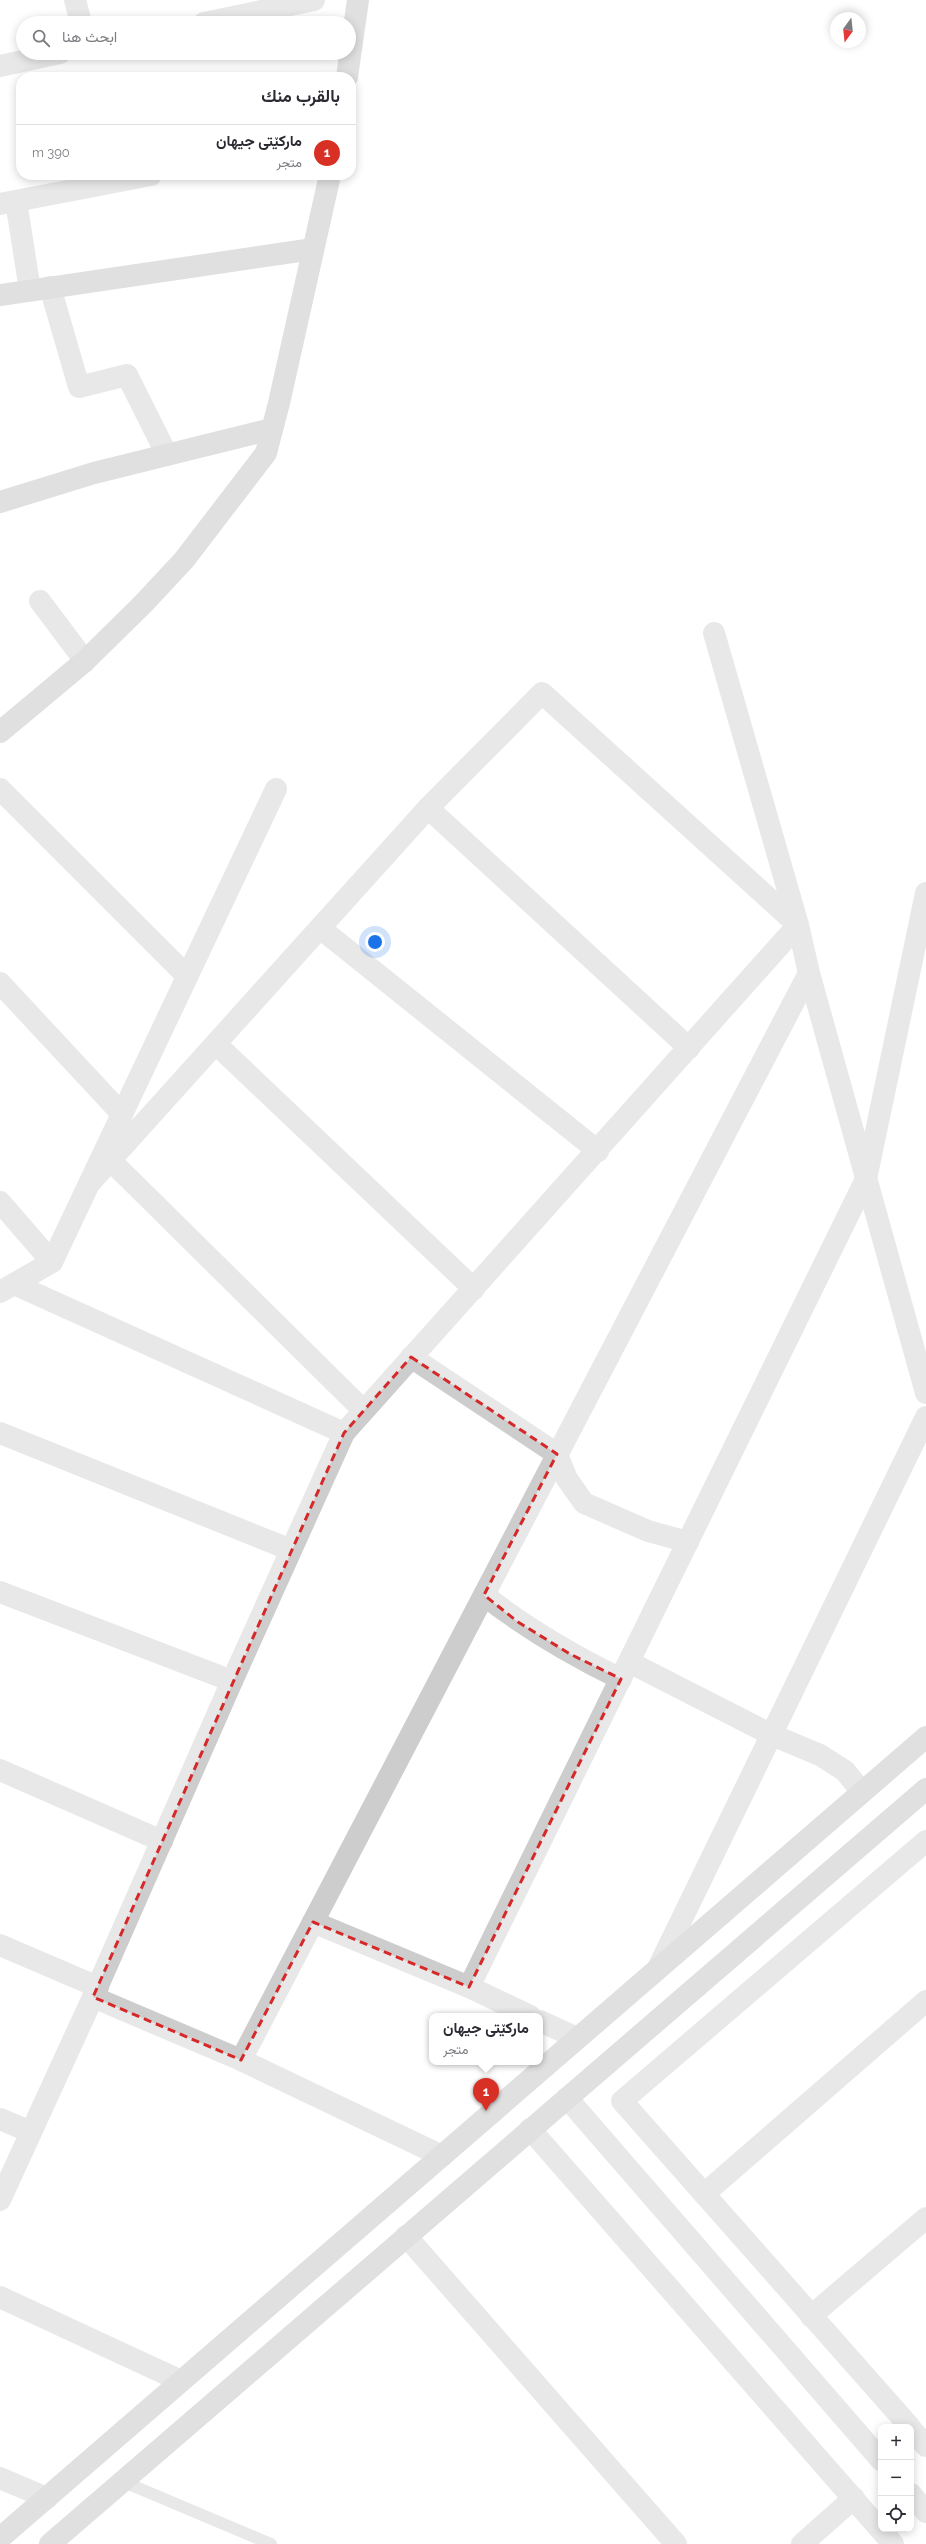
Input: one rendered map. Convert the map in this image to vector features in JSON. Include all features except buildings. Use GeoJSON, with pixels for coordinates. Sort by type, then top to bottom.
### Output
{"type":"FeatureCollection","features":[{"type":"Feature","properties":{"kind":"street"},"geometry":{"type":"LineString","coordinates":[[76,0],[79,16]]}},
{"type":"Feature","properties":{"kind":"street"},"geometry":{"type":"LineString","coordinates":[[237,16],[314,0]]}},
{"type":"Feature","properties":{"kind":"street"},"geometry":{"type":"LineString","coordinates":[[356,16],[358,0]]}},
{"type":"Feature","properties":{"kind":"street"},"geometry":{"type":"LineString","coordinates":[[0,66],[28,60]]}},
{"type":"Feature","properties":{"kind":"street"},"geometry":{"type":"LineString","coordinates":[[348,72],[349,60]]}},
{"type":"Feature","properties":{"kind":"street"},"geometry":{"type":"LineString","coordinates":[[125,180],[8,203],[79,387],[127,375],[167,455]]}},
{"type":"Feature","properties":{"kind":"street"},"geometry":{"type":"LineString","coordinates":[[0,732],[85,660],[184,560],[266,453],[329,180]]}},
{"type":"Feature","properties":{"kind":"street"},"geometry":{"type":"LineString","coordinates":[[0,295],[313,249]]}},
{"type":"Feature","properties":{"kind":"street"},"geometry":{"type":"LineString","coordinates":[[0,502],[94,473],[272,429]]}},
{"type":"Feature","properties":{"kind":"street"},"geometry":{"type":"LineString","coordinates":[[40,601],[85,660]]}},
{"type":"Feature","properties":{"kind":"street"},"geometry":{"type":"LineString","coordinates":[[714,633],[798,925],[809,973],[926,1393]]}},
{"type":"Feature","properties":{"kind":"street"},"geometry":{"type":"LineString","coordinates":[[7,1288],[52,1262],[89,1184],[107,1157],[216,1044],[428,808],[542,693],[798,925]]}},
{"type":"Feature","properties":{"kind":"street"},"geometry":{"type":"LineString","coordinates":[[0,789],[187,976]]}},
{"type":"Feature","properties":{"kind":"street"},"geometry":{"type":"LineString","coordinates":[[107,1157],[122,1114],[276,789]]}},
{"type":"Feature","properties":{"kind":"street"},"geometry":{"type":"LineString","coordinates":[[428,808],[689,1048]]}},
{"type":"Feature","properties":{"kind":"street"},"geometry":{"type":"LineString","coordinates":[[469,1987],[866,1179],[926,893]]}},
{"type":"Feature","properties":{"kind":"street"},"geometry":{"type":"LineString","coordinates":[[0,2200],[96,1992],[232,1681],[344,1433],[363,1410],[598,1151],[798,925]]}},
{"type":"Feature","properties":{"kind":"street"},"geometry":{"type":"LineString","coordinates":[[320,928],[598,1151]]}},
{"type":"Feature","properties":{"kind":"street"},"geometry":{"type":"LineString","coordinates":[[241,2060],[809,973]]}},
{"type":"Feature","properties":{"kind":"street"},"geometry":{"type":"LineString","coordinates":[[0,983],[122,1114]]}},
{"type":"Feature","properties":{"kind":"street"},"geometry":{"type":"LineString","coordinates":[[216,1044],[474,1289]]}},
{"type":"Feature","properties":{"kind":"street"},"geometry":{"type":"LineString","coordinates":[[107,1157],[363,1410]]}},
{"type":"Feature","properties":{"kind":"street"},"geometry":{"type":"LineString","coordinates":[[0,1202],[52,1262]]}},
{"type":"Feature","properties":{"kind":"street"},"geometry":{"type":"LineString","coordinates":[[7,1288],[344,1433]]}},
{"type":"Feature","properties":{"kind":"street"},"geometry":{"type":"LineString","coordinates":[[411,1357],[557,1454],[567,1479],[584,1503],[648,1531],[688,1542]]}},
{"type":"Feature","properties":{"kind":"street"},"geometry":{"type":"LineString","coordinates":[[658,1968],[926,1417]]}},
{"type":"Feature","properties":{"kind":"street"},"geometry":{"type":"LineString","coordinates":[[0,1433],[291,1550]]}},
{"type":"Feature","properties":{"kind":"street"},"geometry":{"type":"LineString","coordinates":[[0,1592],[232,1681]]}},
{"type":"Feature","properties":{"kind":"street"},"geometry":{"type":"LineString","coordinates":[[484,1595],[518,1622],[570,1654],[625,1671],[820,1755],[845,1771],[862,1792]]}},
{"type":"Feature","properties":{"kind":"street"},"geometry":{"type":"LineString","coordinates":[[0,2538],[926,1737]]}},
{"type":"Feature","properties":{"kind":"street"},"geometry":{"type":"LineString","coordinates":[[0,1770],[162,1841]]}},
{"type":"Feature","properties":{"kind":"street"},"geometry":{"type":"LineString","coordinates":[[50,2544],[124,2482],[406,2236],[926,1789]]}},
{"type":"Feature","properties":{"kind":"street"},"geometry":{"type":"LineString","coordinates":[[906,2424],[622,2101],[926,1841]]}},
{"type":"Feature","properties":{"kind":"street"},"geometry":{"type":"LineString","coordinates":[[313,1922],[469,1987],[524,2013]]}},
{"type":"Feature","properties":{"kind":"street"},"geometry":{"type":"LineString","coordinates":[[0,1946],[442,2156]]}},
{"type":"Feature","properties":{"kind":"street"},"geometry":{"type":"LineString","coordinates":[[704,2194],[926,2001]]}},
{"type":"Feature","properties":{"kind":"street"},"geometry":{"type":"LineString","coordinates":[[543,2022],[577,2038]]}},
{"type":"Feature","properties":{"kind":"street"},"geometry":{"type":"LineString","coordinates":[[567,2098],[878,2457]]}},
{"type":"Feature","properties":{"kind":"street"},"geometry":{"type":"LineString","coordinates":[[0,2119],[31,2132]]}},
{"type":"Feature","properties":{"kind":"street"},"geometry":{"type":"LineString","coordinates":[[530,2129],[893,2544]]}},
{"type":"Feature","properties":{"kind":"street"},"geometry":{"type":"LineString","coordinates":[[812,2316],[926,2218]]}},
{"type":"Feature","properties":{"kind":"street"},"geometry":{"type":"LineString","coordinates":[[406,2236],[676,2544]]}},
{"type":"Feature","properties":{"kind":"street"},"geometry":{"type":"LineString","coordinates":[[0,2296],[181,2381]]}},
{"type":"Feature","properties":{"kind":"street"},"geometry":{"type":"LineString","coordinates":[[914,2432],[926,2445]]}},
{"type":"Feature","properties":{"kind":"street"},"geometry":{"type":"LineString","coordinates":[[0,2478],[46,2498]]}},
{"type":"Feature","properties":{"kind":"street"},"geometry":{"type":"LineString","coordinates":[[913,2496],[926,2512]]}},
{"type":"Feature","properties":{"kind":"street"},"geometry":{"type":"LineString","coordinates":[[802,2544],[854,2498]]}},
{"type":"Feature","properties":{"kind":"lane"},"geometry":{"type":"LineString","coordinates":[[124,2482],[271,2544]]}},
{"type":"Feature","properties":{"kind":"highlighted area"},"geometry":{"type":"Polygon","coordinates":[[[411,1357],[557,1454],[484,1595],[518,1622],[570,1654],[621,1679],[469,1987],[313,1922],[241,2060],[93,1997],[344,1433],[411,1357]]]}},
{"type":"Feature","properties":{"kind":"place","name":"مارکێتی جیهان"},"geometry":{"type":"Point","coordinates":[486,2111]}}]}
